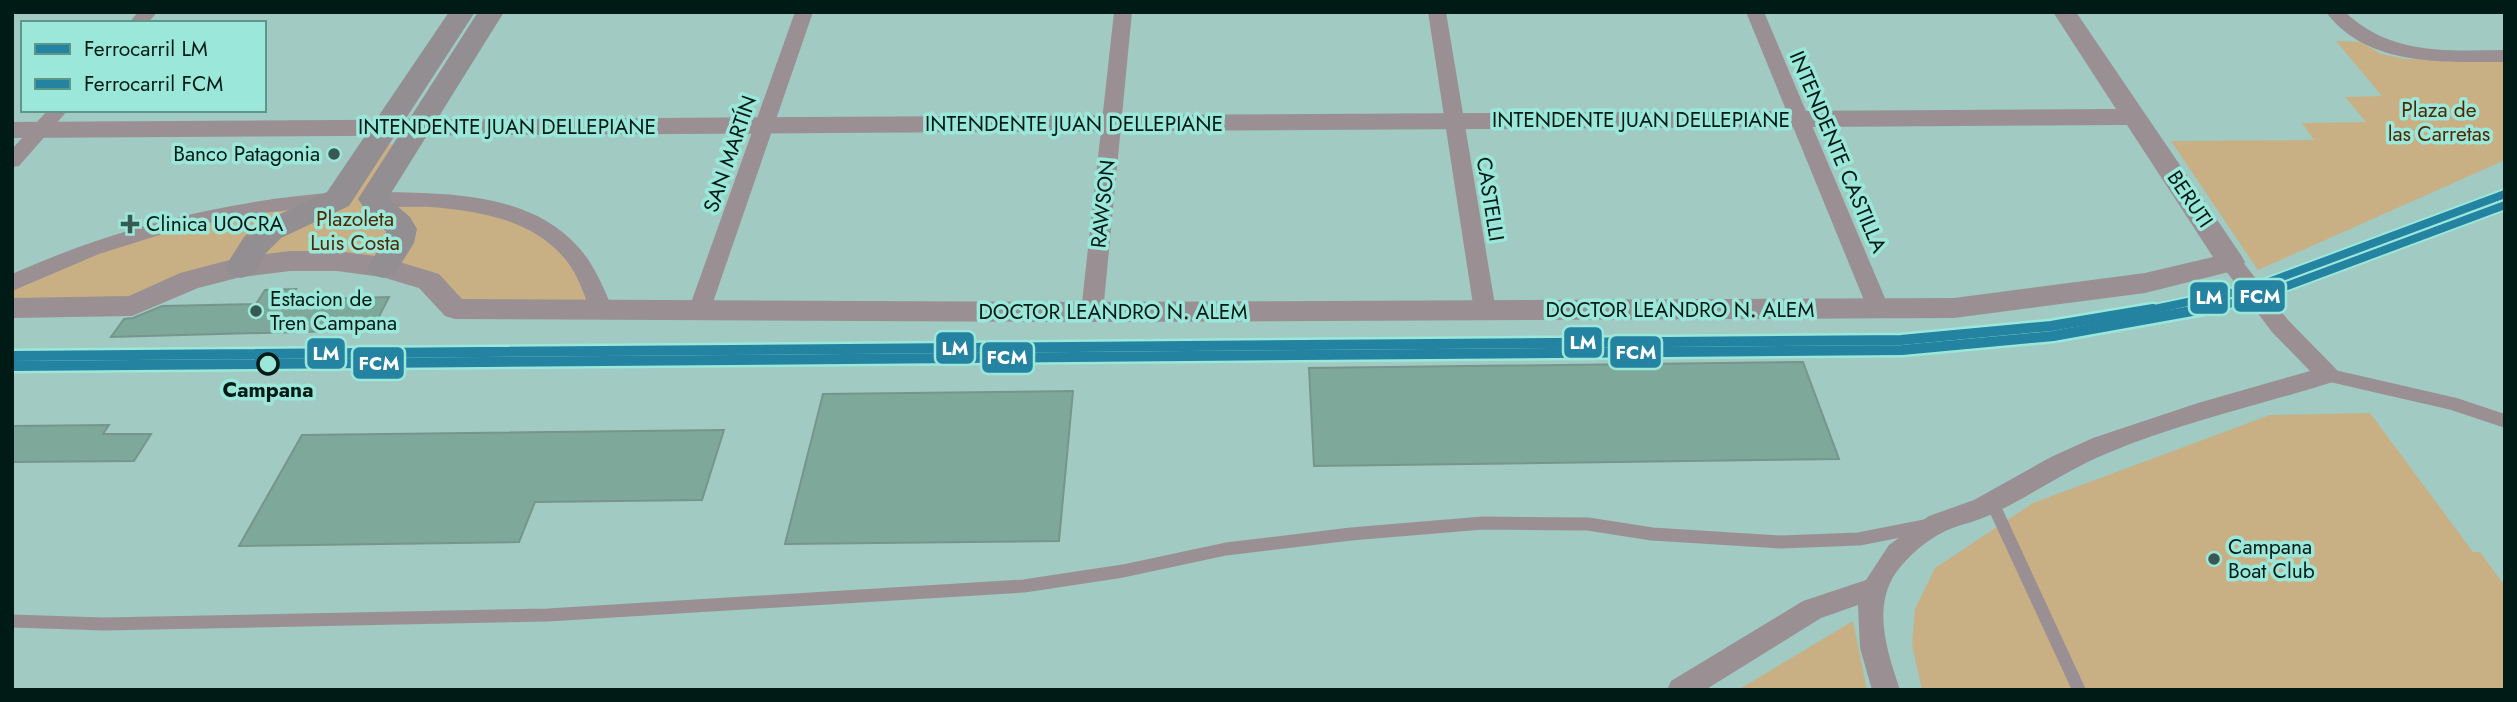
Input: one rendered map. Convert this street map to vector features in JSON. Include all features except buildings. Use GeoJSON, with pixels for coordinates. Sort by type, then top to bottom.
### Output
{"type":"FeatureCollection","features":[{"type":"Feature","properties":{"kind":"main road"},"geometry":{"type":"LineString","coordinates":[[241,267],[255,245],[270,231],[338,199],[462,12]]}},
{"type":"Feature","properties":{"kind":"main road"},"geometry":{"type":"LineString","coordinates":[[383,267],[399,243],[402,229],[395,219],[378,208],[373,198],[491,12]]}},
{"type":"Feature","properties":{"kind":"street","name":"SAN MARTÍN"},"geometry":{"type":"LineString","coordinates":[[699,311],[804,12]]}},
{"type":"Feature","properties":{"kind":"street","name":"RAWSON"},"geometry":{"type":"LineString","coordinates":[[1092,312],[1123,12]]}},
{"type":"Feature","properties":{"kind":"street","name":"CASTELLI"},"geometry":{"type":"LineString","coordinates":[[1437,12],[1485,311]]}},
{"type":"Feature","properties":{"kind":"street","name":"INTENDENTE CASTILLA"},"geometry":{"type":"LineString","coordinates":[[1755,12],[1879,310]]}},
{"type":"Feature","properties":{"kind":"street","name":"BERUTI"},"geometry":{"type":"LineString","coordinates":[[2064,12],[2231,262],[2280,326],[2328,375]]}},
{"type":"Feature","properties":{"kind":"street"},"geometry":{"type":"LineString","coordinates":[[2335,12],[2359,33],[2400,51],[2423,56],[2505,56]]}},
{"type":"Feature","properties":{"kind":"street"},"geometry":{"type":"LineString","coordinates":[[12,161],[57,112]]}},
{"type":"Feature","properties":{"kind":"street","name":"INTENDENTE JUAN DELLEPIANE"},"geometry":{"type":"LineString","coordinates":[[12,130],[2136,117]]}},
{"type":"Feature","properties":{"kind":"street"},"geometry":{"type":"LineString","coordinates":[[373,198],[481,205],[529,220],[565,245],[587,275],[602,310]]}},
{"type":"Feature","properties":{"kind":"street"},"geometry":{"type":"LineString","coordinates":[[12,283],[64,258],[133,232],[223,210],[338,199]]}},
{"type":"Feature","properties":{"kind":"street","name":"DOCTOR LEANDRO N. ALEM"},"geometry":{"type":"LineString","coordinates":[[12,308],[132,306],[190,280],[241,267],[290,261],[337,261],[383,267],[429,281],[456,309],[1092,312],[1954,308],[2145,283],[2231,262]]}},
{"type":"Feature","properties":{"kind":"street"},"geometry":{"type":"LineString","coordinates":[[1886,690],[1873,650],[1871,610],[1876,587],[1882,574],[1901,549],[1936,524],[1992,502],[2070,459],[2155,426],[2328,375]]}},
{"type":"Feature","properties":{"kind":"street"},"geometry":{"type":"LineString","coordinates":[[1681,690],[1812,609],[1876,587]]}},
{"type":"Feature","properties":{"kind":"lane"},"geometry":{"type":"LineString","coordinates":[[2328,375],[2454,404],[2505,421]]}},
{"type":"Feature","properties":{"kind":"lane"},"geometry":{"type":"LineString","coordinates":[[1992,502],[2080,690]]}},
{"type":"Feature","properties":{"kind":"lane"},"geometry":{"type":"LineString","coordinates":[[12,621],[104,624],[534,615],[1024,586],[1123,571],[1226,549],[1351,534],[1483,523],[1588,524],[1652,534],[1781,542],[1859,540],[1936,524]]}},
{"type":"Feature","properties":{"kind":"green space","name":"Plaza de las Carretas"},"geometry":{"type":"Polygon","coordinates":[[[2336,41],[2361,42],[2381,54],[2406,59],[2505,60],[2505,160],[2258,270],[2171,141],[2314,140],[2302,123],[2366,122],[2345,97],[2382,96],[2336,41]]]}},
{"type":"Feature","properties":{"kind":"green space","name":"Plazoleta Luis Costa"},"geometry":{"type":"Polygon","coordinates":[[[387,145],[395,145],[373,198],[481,205],[565,245],[602,310],[455,309],[429,281],[290,261],[132,306],[12,308],[12,283],[133,232],[338,199],[387,145]]]}},
{"type":"Feature","properties":{"kind":"green space","name":"Campana Boat Club"},"geometry":{"type":"Polygon","coordinates":[[[2370,413],[2473,552],[2480,552],[2505,586],[2505,690],[1922,690],[1912,645],[1915,609],[1935,568],[2033,503],[2270,415],[2370,413]]]}},
{"type":"Feature","properties":{"kind":"green space"},"geometry":{"type":"Polygon","coordinates":[[[1853,621],[1867,690],[1738,690],[1853,621]]]}},
{"type":"Feature","properties":{"kind":"rail line","name":"LM"},"geometry":{"type":"LineString","coordinates":[[12,356],[1901,340],[2051,326],[2146,311],[2250,289],[2505,194]]}},
{"type":"Feature","properties":{"kind":"rail line","name":"FCM"},"geometry":{"type":"LineString","coordinates":[[12,366],[1902,350],[2053,336],[2148,321],[2252,299],[2505,205]]}},
{"type":"Feature","properties":{"kind":"place","name":"Banco Patagonia"},"geometry":{"type":"Point","coordinates":[334,154]}},
{"type":"Feature","properties":{"kind":"place","name":"Clinica UOCRA"},"geometry":{"type":"Point","coordinates":[130,224]}},
{"type":"Feature","properties":{"kind":"place","name":"Estacion de Tren Campana"},"geometry":{"type":"Point","coordinates":[256,311]}},
{"type":"Feature","properties":{"kind":"place","name":"Campana"},"geometry":{"type":"Point","coordinates":[268,364]}},
{"type":"Feature","properties":{"kind":"place","name":"Campana Boat Club"},"geometry":{"type":"Point","coordinates":[2214,559]}}]}
